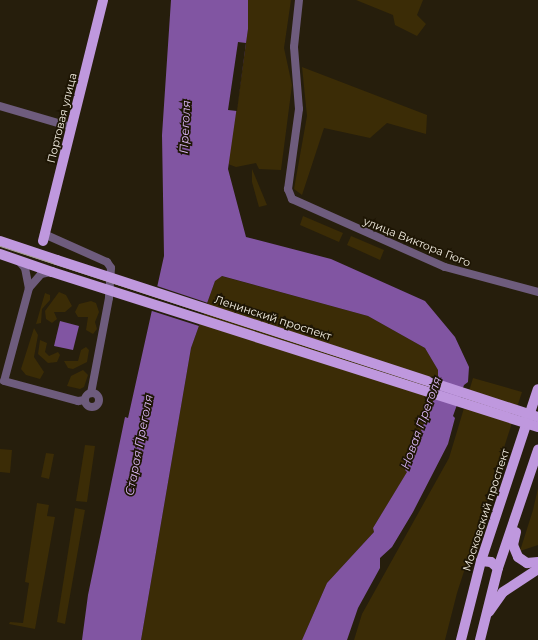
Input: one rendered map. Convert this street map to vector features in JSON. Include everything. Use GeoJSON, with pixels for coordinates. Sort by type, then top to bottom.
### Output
{"type":"FeatureCollection","features":[{"type":"Feature","properties":{"kind":"main road","name":"Портовая улица"},"geometry":{"type":"LineString","coordinates":[[44,238],[103,0]]}},
{"type":"Feature","properties":{"kind":"main road"},"geometry":{"type":"LineString","coordinates":[[28,250],[44,238],[57,260]]}},
{"type":"Feature","properties":{"kind":"main road","name":"Ленинский проспект"},"geometry":{"type":"LineString","coordinates":[[0,241],[538,417]]}},
{"type":"Feature","properties":{"kind":"main road","name":"Ленинский проспект"},"geometry":{"type":"LineString","coordinates":[[0,254],[52,272],[538,427]]}},
{"type":"Feature","properties":{"kind":"main road","name":"Московский проспект"},"geometry":{"type":"LineString","coordinates":[[461,640],[481,561],[538,390]]}},
{"type":"Feature","properties":{"kind":"main road"},"geometry":{"type":"LineString","coordinates":[[480,640],[498,568],[538,450]]}},
{"type":"Feature","properties":{"kind":"main road"},"geometry":{"type":"LineString","coordinates":[[518,509],[520,517],[515,535],[515,553],[522,561],[538,562]]}},
{"type":"Feature","properties":{"kind":"main road"},"geometry":{"type":"LineString","coordinates":[[481,561],[491,562],[498,568]]}},
{"type":"Feature","properties":{"kind":"main road"},"geometry":{"type":"LineString","coordinates":[[484,621],[504,592],[538,569]]}},
{"type":"Feature","properties":{"kind":"street","name":"улица Виктора Гюго"},"geometry":{"type":"LineString","coordinates":[[299,0],[294,47],[299,109],[288,189],[292,200],[445,267],[538,292]]}},
{"type":"Feature","properties":{"kind":"street"},"geometry":{"type":"LineString","coordinates":[[0,106],[72,127]]}},
{"type":"Feature","properties":{"kind":"street"},"geometry":{"type":"LineString","coordinates":[[44,238],[107,262],[111,268],[109,298],[91,393],[85,400],[78,401],[4,381],[29,288],[41,274],[52,272]]}},
{"type":"Feature","properties":{"kind":"street"},"geometry":{"type":"LineString","coordinates":[[18,259],[25,268],[29,288]]}},
{"type":"Feature","properties":{"kind":"street"},"geometry":{"type":"LineString","coordinates":[[85,400],[88,406],[97,405],[99,397],[91,393]]}},
{"type":"Feature","properties":{"kind":"shaded area"},"geometry":{"type":"Polygon","coordinates":[[[248,0],[291,0],[284,48],[292,85],[281,170],[259,169],[256,163],[236,167],[228,164],[248,29],[248,0]]]}},
{"type":"Feature","properties":{"kind":"shaded area"},"geometry":{"type":"Polygon","coordinates":[[[356,0],[423,0],[417,15],[426,24],[417,36],[395,25],[393,15],[356,0]]]}},
{"type":"Feature","properties":{"kind":"shaded area"},"geometry":{"type":"Polygon","coordinates":[[[302,67],[427,115],[426,134],[387,123],[370,138],[324,128],[302,195],[294,189],[307,116],[302,67]]]}},
{"type":"Feature","properties":{"kind":"shaded area"},"geometry":{"type":"Polygon","coordinates":[[[252,169],[267,205],[259,207],[252,182],[252,169]]]}},
{"type":"Feature","properties":{"kind":"shaded area"},"geometry":{"type":"Polygon","coordinates":[[[303,216],[343,233],[339,242],[300,225],[303,216]]]}},
{"type":"Feature","properties":{"kind":"shaded area"},"geometry":{"type":"Polygon","coordinates":[[[351,236],[384,250],[380,260],[347,245],[351,236]]]}},
{"type":"Feature","properties":{"kind":"shaded area"},"geometry":{"type":"Polygon","coordinates":[[[221,276],[368,316],[425,348],[438,370],[438,389],[405,470],[408,471],[373,528],[374,532],[327,583],[302,640],[141,640],[191,348],[215,281],[221,276]]]}},
{"type":"Feature","properties":{"kind":"shaded area"},"geometry":{"type":"Polygon","coordinates":[[[59,292],[66,295],[72,306],[65,312],[54,312],[57,319],[52,323],[46,319],[45,311],[59,292]]]}},
{"type":"Feature","properties":{"kind":"shaded area"},"geometry":{"type":"Polygon","coordinates":[[[45,293],[50,295],[50,300],[42,309],[41,323],[36,324],[45,293]]]}},
{"type":"Feature","properties":{"kind":"shaded area"},"geometry":{"type":"Polygon","coordinates":[[[91,301],[96,303],[99,312],[95,322],[97,329],[93,334],[86,330],[88,317],[78,317],[75,312],[79,304],[91,301]]]}},
{"type":"Feature","properties":{"kind":"shaded area"},"geometry":{"type":"Polygon","coordinates":[[[34,328],[38,335],[34,357],[44,372],[40,379],[26,375],[21,369],[34,328]]]}},
{"type":"Feature","properties":{"kind":"shaded area"},"geometry":{"type":"Polygon","coordinates":[[[40,340],[47,343],[45,352],[49,356],[58,352],[60,355],[57,362],[48,363],[38,354],[40,340]]]}},
{"type":"Feature","properties":{"kind":"shaded area"},"geometry":{"type":"Polygon","coordinates":[[[86,347],[89,350],[87,362],[73,369],[68,368],[64,361],[78,361],[81,350],[86,347]]]}},
{"type":"Feature","properties":{"kind":"shaded area"},"geometry":{"type":"Polygon","coordinates":[[[83,370],[88,375],[84,387],[80,389],[67,386],[71,376],[83,370]]]}},
{"type":"Feature","properties":{"kind":"shaded area"},"geometry":{"type":"Polygon","coordinates":[[[473,378],[522,392],[457,593],[445,640],[354,640],[362,614],[449,458],[473,378]]]}},
{"type":"Feature","properties":{"kind":"shaded area"},"geometry":{"type":"Polygon","coordinates":[[[85,445],[95,446],[87,502],[76,501],[85,445]]]}},
{"type":"Feature","properties":{"kind":"shaded area"},"geometry":{"type":"Polygon","coordinates":[[[0,449],[12,450],[10,473],[0,472],[0,449]]]}},
{"type":"Feature","properties":{"kind":"shaded area"},"geometry":{"type":"Polygon","coordinates":[[[46,453],[54,454],[49,479],[41,477],[46,453]]]}},
{"type":"Feature","properties":{"kind":"shaded area"},"geometry":{"type":"Polygon","coordinates":[[[538,488],[538,545],[520,551],[533,510],[538,488]]]}},
{"type":"Feature","properties":{"kind":"shaded area"},"geometry":{"type":"Polygon","coordinates":[[[37,503],[49,505],[47,516],[55,517],[35,629],[9,624],[10,622],[23,623],[29,583],[25,582],[37,503]]]}},
{"type":"Feature","properties":{"kind":"shaded area"},"geometry":{"type":"Polygon","coordinates":[[[75,508],[85,510],[65,624],[57,622],[75,508]]]}},
{"type":"Feature","properties":{"kind":"water"},"geometry":{"type":"Polygon","coordinates":[[[171,0],[248,0],[248,29],[228,169],[246,237],[331,259],[425,301],[455,337],[469,367],[468,382],[464,385],[453,416],[455,418],[448,444],[413,512],[392,547],[380,558],[380,568],[358,608],[347,640],[302,640],[327,583],[374,532],[373,528],[407,472],[405,470],[438,389],[438,370],[425,348],[368,316],[222,276],[215,281],[191,348],[141,640],[82,640],[88,595],[125,417],[128,418],[164,256],[162,135],[171,0]]]}},
{"type":"Feature","properties":{"kind":"water"},"geometry":{"type":"Polygon","coordinates":[[[60,321],[79,326],[73,350],[54,346],[60,321]]]}},
{"type":"Feature","properties":{"kind":"pier"},"geometry":{"type":"Polygon","coordinates":[[[238,42],[246,43],[237,111],[228,110],[238,42]]]}},
{"type":"Feature","properties":{"kind":"pier"},"geometry":{"type":"Polygon","coordinates":[[[154,285],[208,303],[199,326],[149,310],[154,285]]]}},
{"type":"Feature","properties":{"kind":"tram line"},"geometry":{"type":"LineString","coordinates":[[0,246],[538,421]]}},
{"type":"Feature","properties":{"kind":"water label","name":"Преголя"},"geometry":{"type":"Point","coordinates":[185,127]}},
{"type":"Feature","properties":{"kind":"water label","name":"Новая Преголя"},"geometry":{"type":"Point","coordinates":[421,423]}},
{"type":"Feature","properties":{"kind":"water label","name":"Старая Преголя"},"geometry":{"type":"Point","coordinates":[139,445]}}]}
